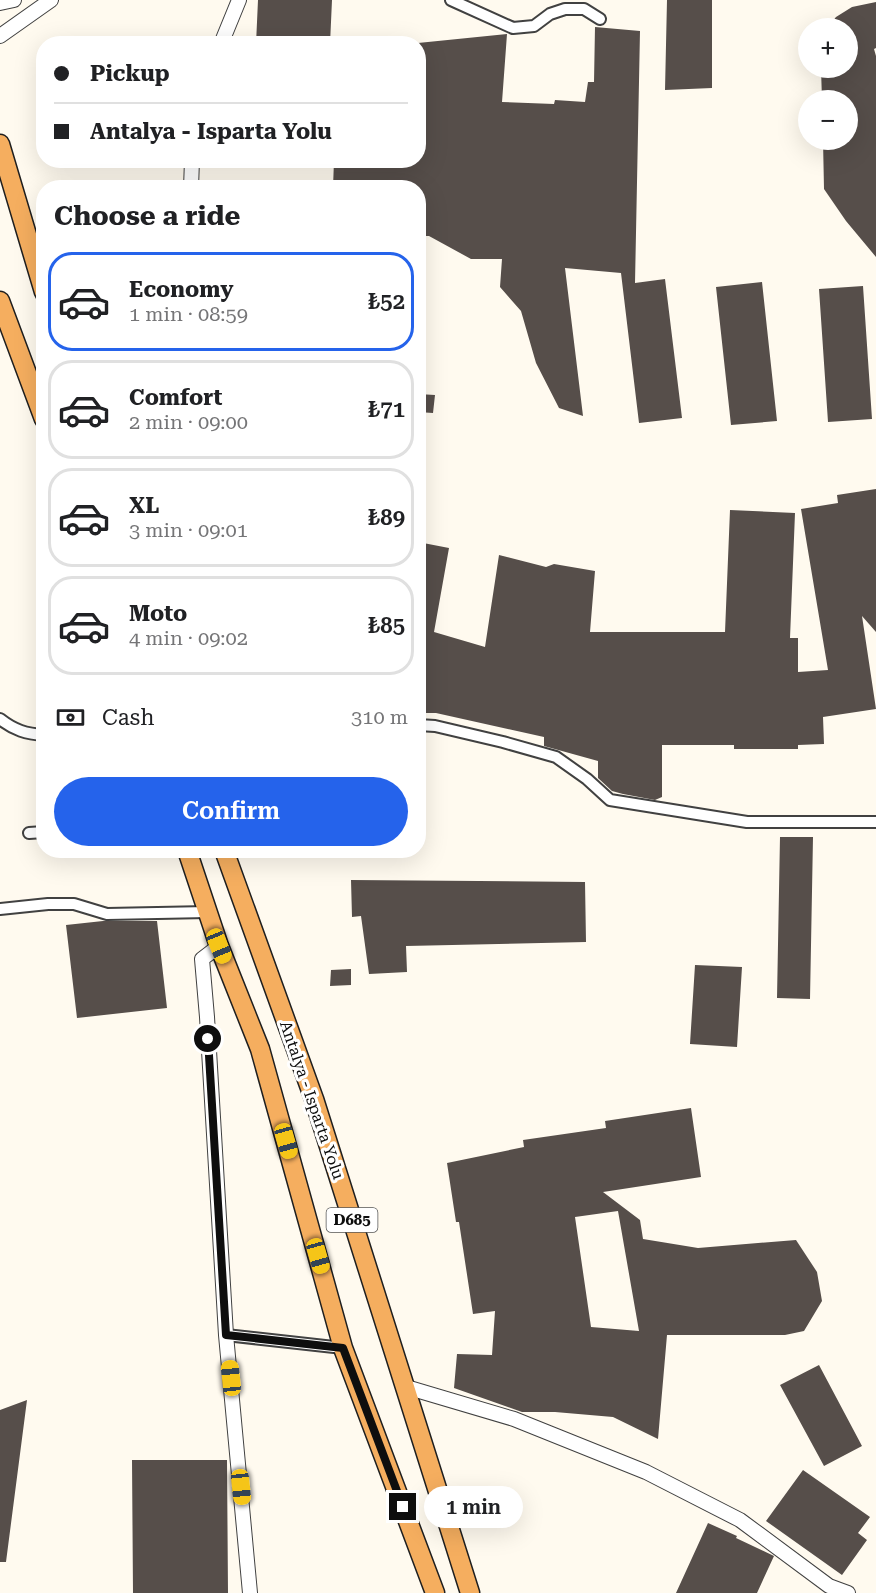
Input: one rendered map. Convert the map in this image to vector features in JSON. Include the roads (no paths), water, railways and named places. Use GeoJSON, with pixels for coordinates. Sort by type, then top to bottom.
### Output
{"type":"FeatureCollection","features":[{"type":"Feature","properties":{"kind":"highway"},"geometry":{"type":"LineString","coordinates":[[0,144],[36,265]]}},
{"type":"Feature","properties":{"kind":"highway"},"geometry":{"type":"LineString","coordinates":[[0,301],[36,398]]}},
{"type":"Feature","properties":{"kind":"highway","name":"Antalya - Isparta Yolu"},"geometry":{"type":"LineString","coordinates":[[190,858],[219,946],[260,1049],[343,1348],[435,1593]]}},
{"type":"Feature","properties":{"kind":"highway","name":"Antalya - Isparta Yolu"},"geometry":{"type":"LineString","coordinates":[[227,858],[314,1099],[470,1593]]}},
{"type":"Feature","properties":{"kind":"street"},"geometry":{"type":"LineString","coordinates":[[0,3],[14,0]]}},
{"type":"Feature","properties":{"kind":"street"},"geometry":{"type":"LineString","coordinates":[[0,36],[51,0]]}},
{"type":"Feature","properties":{"kind":"street"},"geometry":{"type":"LineString","coordinates":[[224,36],[239,0]]}},
{"type":"Feature","properties":{"kind":"street"},"geometry":{"type":"LineString","coordinates":[[451,0],[513,28],[534,26],[550,14],[565,9],[584,9],[600,19]]}},
{"type":"Feature","properties":{"kind":"street"},"geometry":{"type":"LineString","coordinates":[[0,719],[25,734],[36,735]]}},
{"type":"Feature","properties":{"kind":"street"},"geometry":{"type":"LineString","coordinates":[[426,726],[458,731],[556,757],[587,779],[610,800],[747,822],[876,822]]}},
{"type":"Feature","properties":{"kind":"street"},"geometry":{"type":"LineString","coordinates":[[29,833],[36,833]]}},
{"type":"Feature","properties":{"kind":"street"},"geometry":{"type":"LineString","coordinates":[[0,909],[74,904],[107,914],[208,912]]}},
{"type":"Feature","properties":{"kind":"street"},"geometry":{"type":"LineString","coordinates":[[219,946],[202,959],[226,1335],[250,1593]]}},
{"type":"Feature","properties":{"kind":"street"},"geometry":{"type":"LineString","coordinates":[[226,1335],[343,1348]]}},
{"type":"Feature","properties":{"kind":"street"},"geometry":{"type":"LineString","coordinates":[[406,1387],[514,1419],[646,1472],[740,1520],[829,1586],[848,1593]]}}]}
